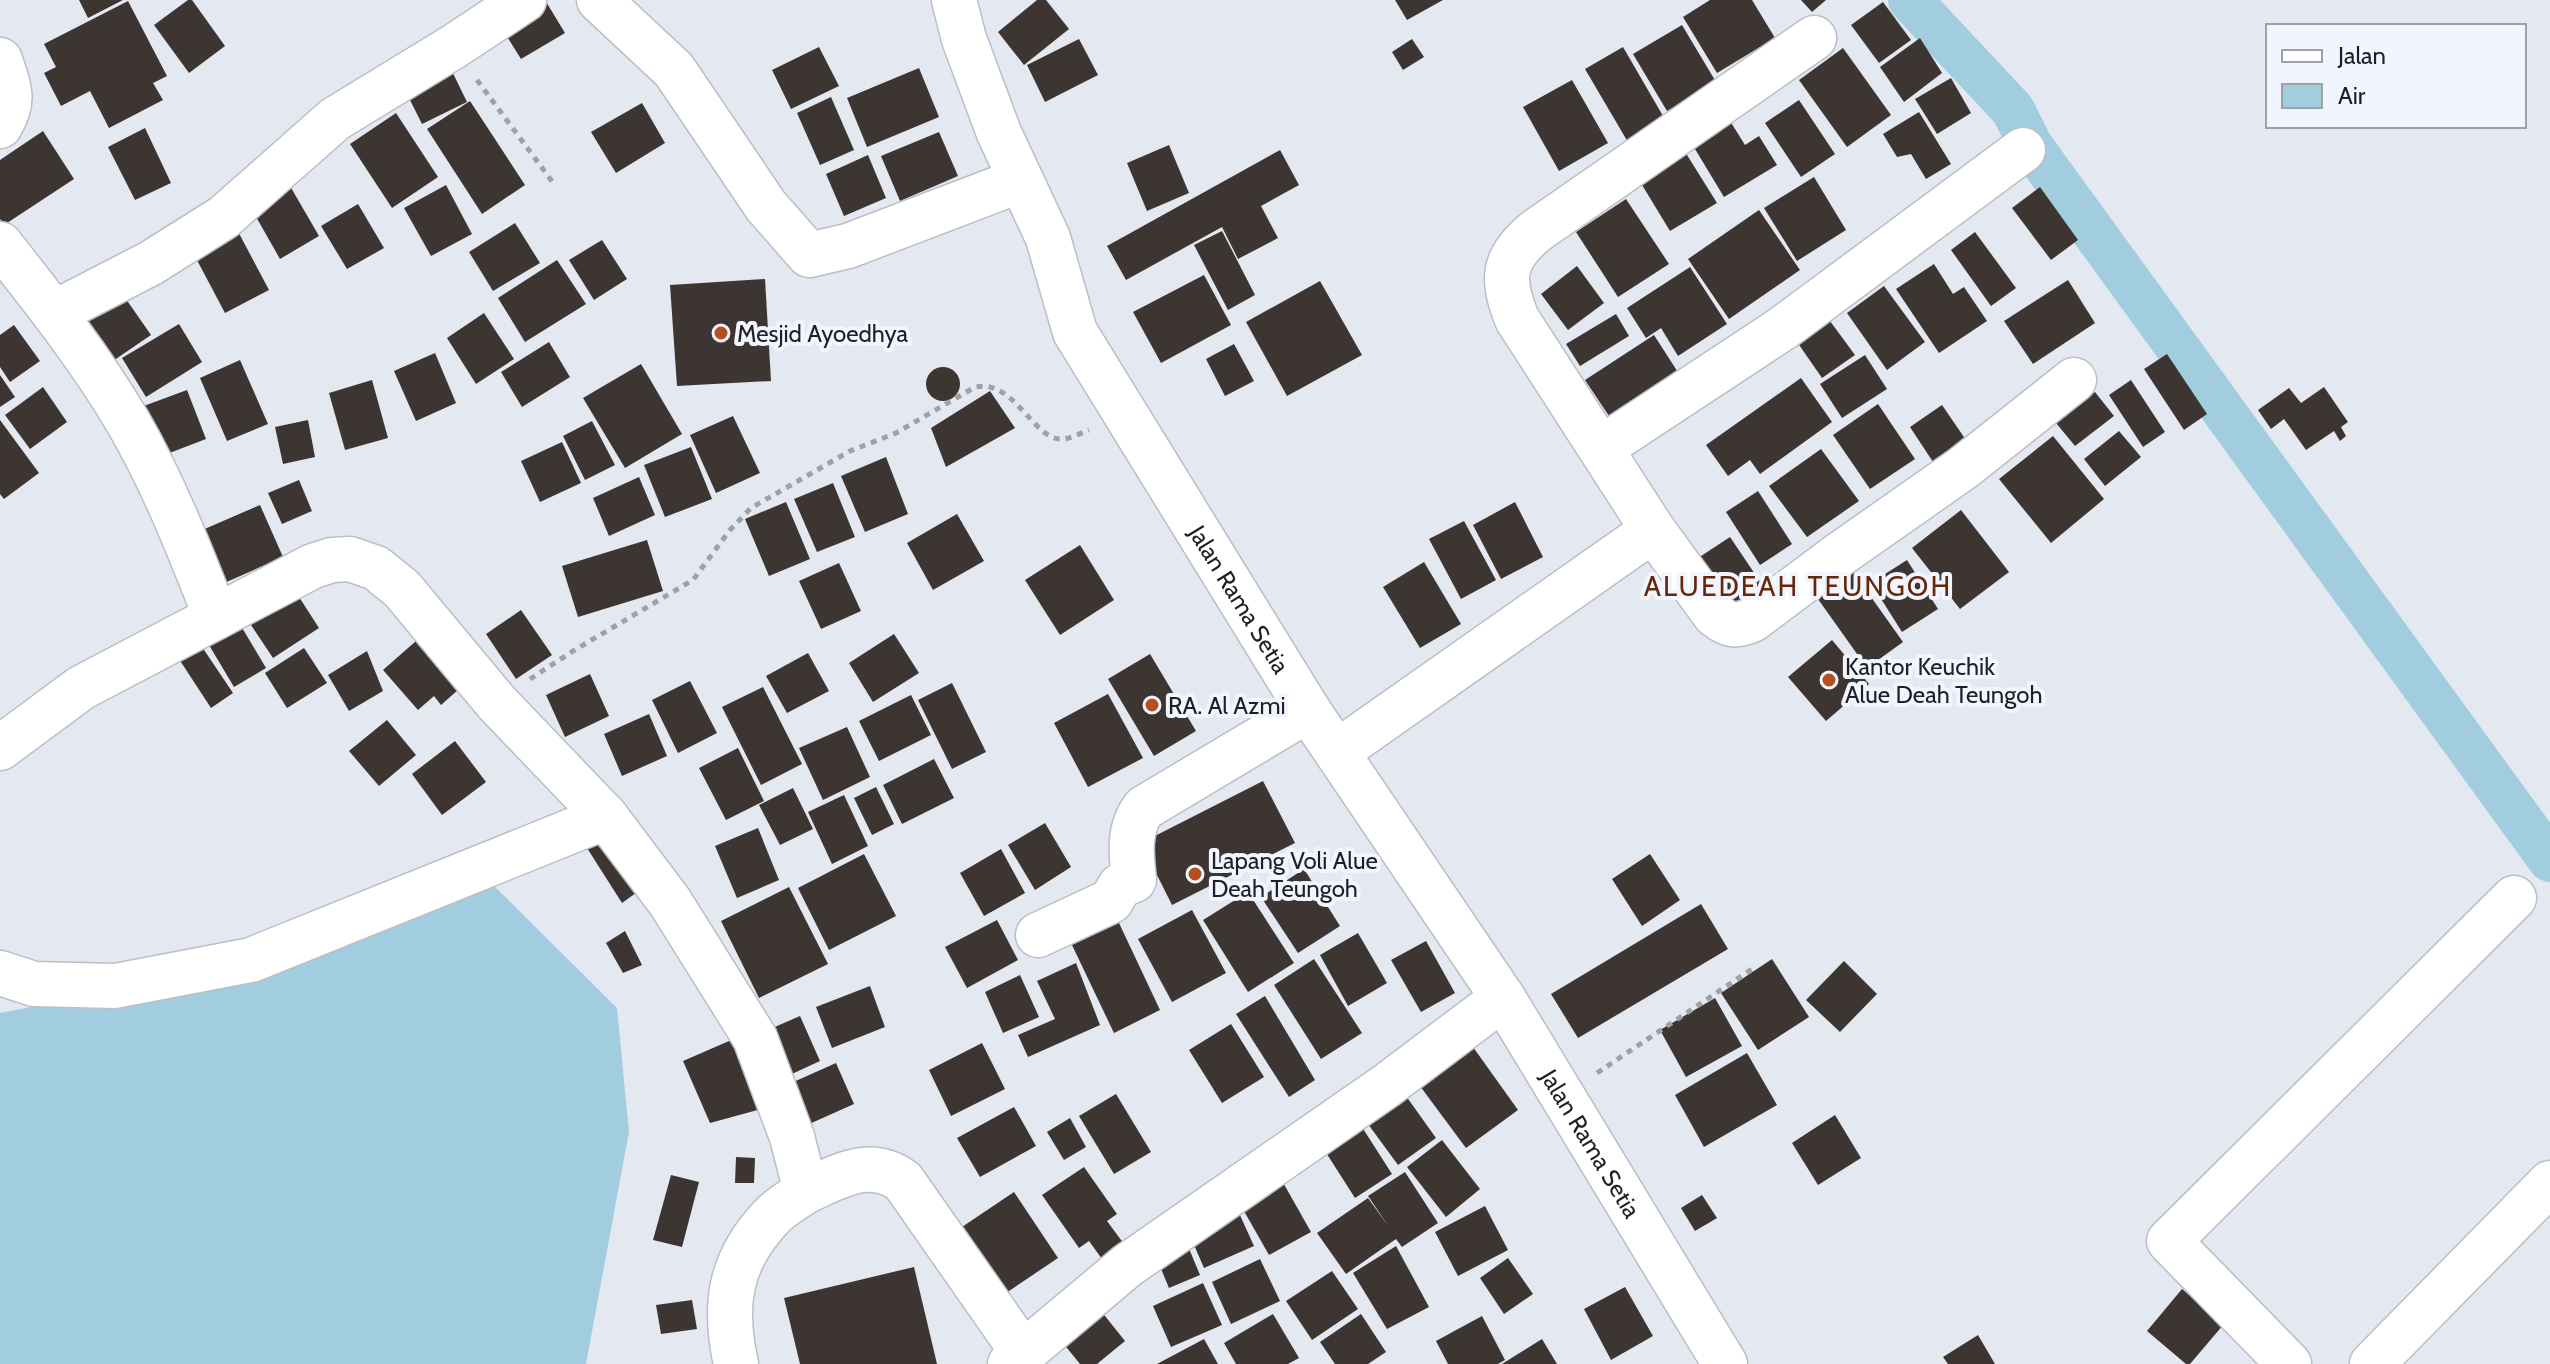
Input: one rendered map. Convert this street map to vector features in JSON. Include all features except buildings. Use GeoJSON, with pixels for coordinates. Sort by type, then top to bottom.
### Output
{"type":"FeatureCollection","features":[{"type":"Feature","properties":{"kind":"street"},"geometry":{"type":"LineString","coordinates":[[54,313],[151,263],[224,217],[335,119],[524,0]]}},
{"type":"Feature","properties":{"kind":"street"},"geometry":{"type":"LineString","coordinates":[[599,0],[674,70],[766,206],[809,255],[848,246],[1021,180]]}},
{"type":"Feature","properties":{"kind":"street","name":"Jalan Rama Setia"},"geometry":{"type":"LineString","coordinates":[[954,0],[964,39],[994,119],[1048,238],[1075,332],[1308,710],[1503,998],[1725,1364]]}},
{"type":"Feature","properties":{"kind":"street"},"geometry":{"type":"LineString","coordinates":[[1814,38],[1536,231],[1519,246],[1509,261],[1508,290],[1517,319],[1653,530],[1715,615],[1728,625],[1737,626],[1752,620],[1942,484],[2074,380]]}},
{"type":"Feature","properties":{"kind":"street"},"geometry":{"type":"LineString","coordinates":[[0,60],[11,100],[9,111],[0,126]]}},
{"type":"Feature","properties":{"kind":"street"},"geometry":{"type":"LineString","coordinates":[[1601,448],[1783,328],[2023,150]]}},
{"type":"Feature","properties":{"kind":"street"},"geometry":{"type":"LineString","coordinates":[[0,244],[54,313],[128,422],[173,510],[216,617]]}},
{"type":"Feature","properties":{"kind":"street"},"geometry":{"type":"LineString","coordinates":[[1337,752],[1653,530]]}},
{"type":"Feature","properties":{"kind":"street"},"geometry":{"type":"LineString","coordinates":[[0,748],[81,688],[313,566],[350,559],[376,568],[402,589],[496,702],[606,817],[670,902],[755,1038],[792,1137],[806,1191]]}},
{"type":"Feature","properties":{"kind":"street"},"geometry":{"type":"LineString","coordinates":[[1038,935],[1111,901],[1120,886],[1134,880],[1131,849],[1134,821],[1144,808],[1308,710]]}},
{"type":"Feature","properties":{"kind":"street"},"geometry":{"type":"LineString","coordinates":[[0,973],[34,984],[115,986],[251,960],[606,817]]}},
{"type":"Feature","properties":{"kind":"street"},"geometry":{"type":"LineString","coordinates":[[2289,1364],[2169,1241],[2514,898]]}},
{"type":"Feature","properties":{"kind":"street"},"geometry":{"type":"LineString","coordinates":[[736,1364],[729,1302],[737,1267],[772,1215],[806,1191],[869,1168],[890,1171],[903,1181],[1017,1359],[1128,1265],[1386,1086],[1503,998]]}},
{"type":"Feature","properties":{"kind":"street"},"geometry":{"type":"LineString","coordinates":[[2372,1364],[2550,1183]]}},
{"type":"Feature","properties":{"kind":"path"},"geometry":{"type":"LineString","coordinates":[[453,47],[554,184]]}},
{"type":"Feature","properties":{"kind":"path"},"geometry":{"type":"LineString","coordinates":[[496,702],[573,651],[693,580],[730,530],[751,508],[850,451],[896,433],[975,387],[987,384],[1000,390],[1048,435],[1062,440],[1127,416]]}},
{"type":"Feature","properties":{"kind":"path"},"geometry":{"type":"LineString","coordinates":[[1563,1096],[1755,967]]}},
{"type":"Feature","properties":{"kind":"water"},"geometry":{"type":"Polygon","coordinates":[[[481,873],[617,1008],[629,1132],[586,1364],[0,1364],[0,1013],[264,961],[481,873]]]}},
{"type":"Feature","properties":{"kind":"waterway"},"geometry":{"type":"LineString","coordinates":[[1910,0],[2013,110],[2031,146],[2550,860]]}},
{"type":"Feature","properties":{"kind":"place","name":"Mesjid Ayoedhya"},"geometry":{"type":"Point","coordinates":[721,333]}},
{"type":"Feature","properties":{"kind":"place","name":"Kantor Keuchik Alue Deah Teungoh"},"geometry":{"type":"Point","coordinates":[1829,680]}},
{"type":"Feature","properties":{"kind":"place","name":"RA. Al Azmi"},"geometry":{"type":"Point","coordinates":[1152,705]}},
{"type":"Feature","properties":{"kind":"place","name":"Lapang Voli Alue Deah Teungoh"},"geometry":{"type":"Point","coordinates":[1195,874]}},
{"type":"Feature","properties":{"kind":"district","name":"ALUEDEAH TEUNGOH"},"geometry":{"type":"Point","coordinates":[1798,586]}}]}
